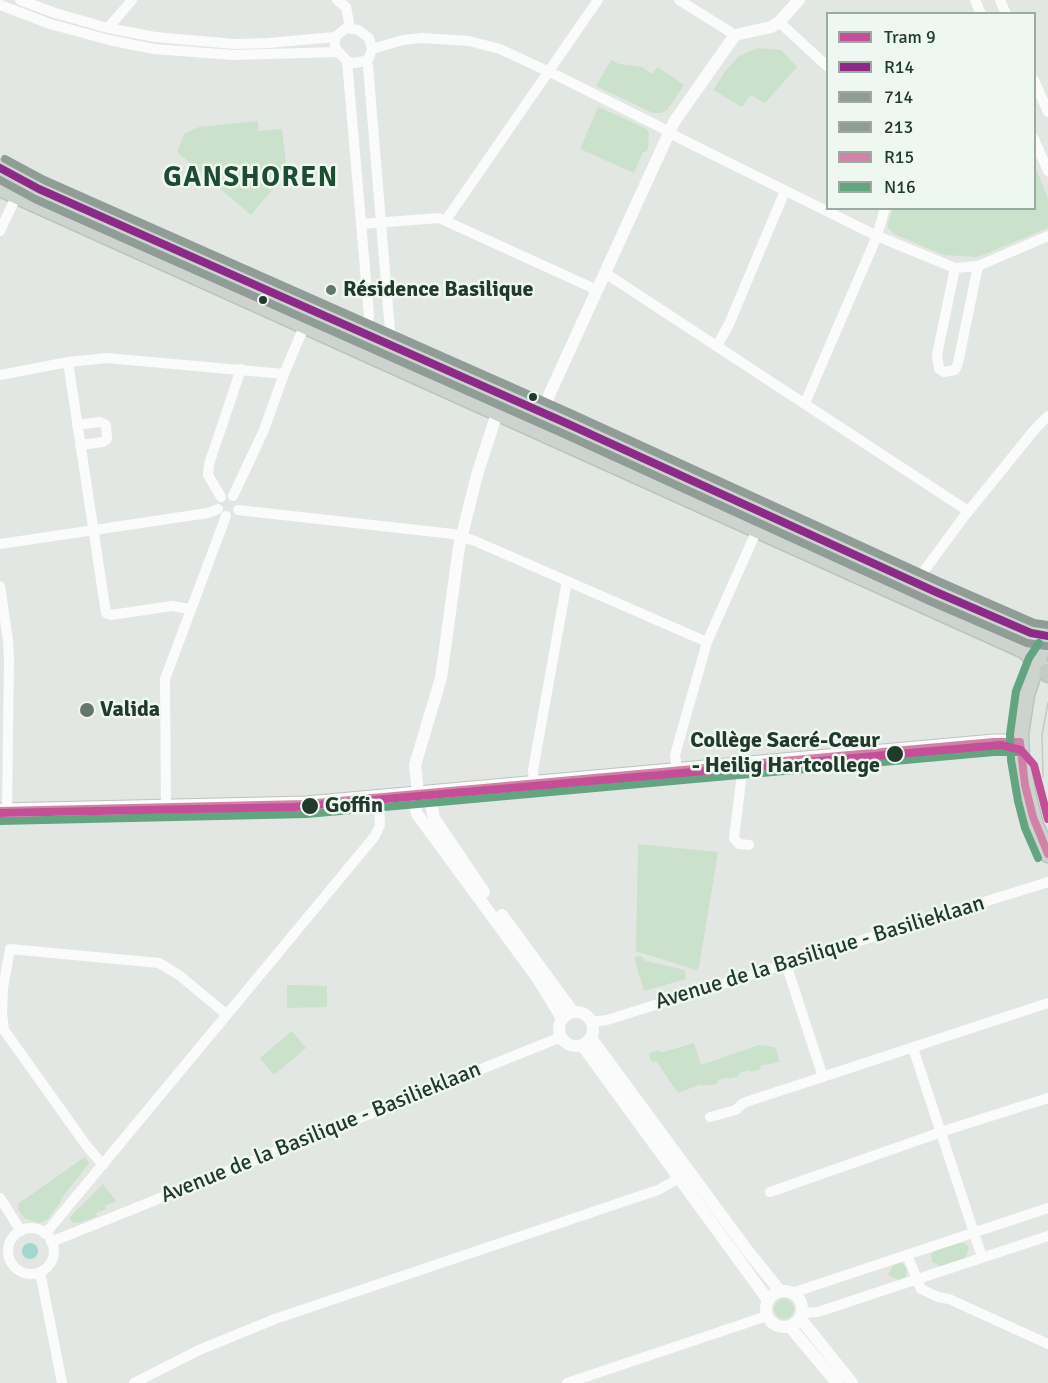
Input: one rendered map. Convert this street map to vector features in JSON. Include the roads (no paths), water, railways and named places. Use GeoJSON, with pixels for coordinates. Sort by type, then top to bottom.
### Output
{"type":"FeatureCollection","features":[{"type":"Feature","properties":{"kind":"main road"},"geometry":{"type":"LineString","coordinates":[[0,168],[39,189],[308,317]]}},
{"type":"Feature","properties":{"kind":"main road"},"geometry":{"type":"LineString","coordinates":[[0,188],[364,342],[497,413],[544,435],[1024,650],[1045,670]]}},
{"type":"Feature","properties":{"kind":"main road"},"geometry":{"type":"LineString","coordinates":[[385,352],[543,413],[1014,626],[1048,636],[1045,670],[1026,695],[1020,742],[1024,778],[1033,817],[1048,854]]}},
{"type":"Feature","properties":{"kind":"main road"},"geometry":{"type":"LineString","coordinates":[[4,810],[310,804],[425,796],[994,742],[1020,742]]}},
{"type":"Feature","properties":{"kind":"main road"},"geometry":{"type":"LineString","coordinates":[[255,806],[276,812],[379,805],[425,796]]}},
{"type":"Feature","properties":{"kind":"street"},"geometry":{"type":"LineString","coordinates":[[20,0],[108,28],[155,37],[235,44],[335,37],[342,30],[350,28],[358,30],[369,38],[372,49],[369,58],[354,63],[347,61],[335,48],[335,37]]}},
{"type":"Feature","properties":{"kind":"street"},"geometry":{"type":"LineString","coordinates":[[108,28],[132,0]]}},
{"type":"Feature","properties":{"kind":"street"},"geometry":{"type":"LineString","coordinates":[[338,0],[346,7],[350,28]]}},
{"type":"Feature","properties":{"kind":"street"},"geometry":{"type":"LineString","coordinates":[[446,220],[598,0]]}},
{"type":"Feature","properties":{"kind":"street"},"geometry":{"type":"LineString","coordinates":[[679,0],[735,35]]}},
{"type":"Feature","properties":{"kind":"street"},"geometry":{"type":"LineString","coordinates":[[544,435],[543,413],[677,118],[735,35],[771,27],[779,22],[799,0]]}},
{"type":"Feature","properties":{"kind":"street"},"geometry":{"type":"LineString","coordinates":[[0,5],[50,24],[154,49],[233,56],[338,52]]}},
{"type":"Feature","properties":{"kind":"street"},"geometry":{"type":"LineString","coordinates":[[779,22],[826,65]]}},
{"type":"Feature","properties":{"kind":"street"},"geometry":{"type":"LineString","coordinates":[[372,49],[403,40],[422,38],[469,41],[500,49],[549,71],[877,236],[955,268],[978,266],[1048,236]]}},
{"type":"Feature","properties":{"kind":"street"},"geometry":{"type":"LineString","coordinates":[[347,61],[369,315],[364,342]]}},
{"type":"Feature","properties":{"kind":"street"},"geometry":{"type":"LineString","coordinates":[[365,61],[368,66],[390,331],[385,352]]}},
{"type":"Feature","properties":{"kind":"street"},"geometry":{"type":"LineString","coordinates":[[1036,82],[1048,112]]}},
{"type":"Feature","properties":{"kind":"street"},"geometry":{"type":"LineString","coordinates":[[1036,141],[1048,171]]}},
{"type":"Feature","properties":{"kind":"street"},"geometry":{"type":"LineString","coordinates":[[717,346],[729,324],[785,191]]}},
{"type":"Feature","properties":{"kind":"street"},"geometry":{"type":"LineString","coordinates":[[0,231],[17,195]]}},
{"type":"Feature","properties":{"kind":"street"},"geometry":{"type":"LineString","coordinates":[[805,403],[877,236],[884,210]]}},
{"type":"Feature","properties":{"kind":"street"},"geometry":{"type":"LineString","coordinates":[[361,224],[439,218],[597,290]]}},
{"type":"Feature","properties":{"kind":"street"},"geometry":{"type":"LineString","coordinates":[[955,268],[937,355],[939,369],[944,372],[955,370],[958,363],[978,266]]}},
{"type":"Feature","properties":{"kind":"street"},"geometry":{"type":"LineString","coordinates":[[605,273],[968,511]]}},
{"type":"Feature","properties":{"kind":"street"},"geometry":{"type":"LineString","coordinates":[[233,496],[264,430],[308,317]]}},
{"type":"Feature","properties":{"kind":"street"},"geometry":{"type":"LineString","coordinates":[[0,375],[68,362],[107,358],[284,374]]}},
{"type":"Feature","properties":{"kind":"street"},"geometry":{"type":"LineString","coordinates":[[68,362],[106,614],[172,606],[190,609]]}},
{"type":"Feature","properties":{"kind":"street"},"geometry":{"type":"LineString","coordinates":[[221,497],[208,476],[209,464],[241,369]]}},
{"type":"Feature","properties":{"kind":"street"},"geometry":{"type":"LineString","coordinates":[[543,413],[497,413],[461,537],[441,678],[415,765],[425,796],[417,814],[538,979],[568,1015]]}},
{"type":"Feature","properties":{"kind":"street"},"geometry":{"type":"LineString","coordinates":[[918,583],[924,571],[968,511],[1048,416]]}},
{"type":"Feature","properties":{"kind":"street"},"geometry":{"type":"LineString","coordinates":[[77,425],[100,422],[106,425],[107,439],[103,442],[80,445]]}},
{"type":"Feature","properties":{"kind":"street"},"geometry":{"type":"LineString","coordinates":[[0,544],[208,513],[222,513],[234,514],[238,510],[238,501],[233,496],[226,495],[221,497],[217,504],[222,513],[165,679],[166,807]]}},
{"type":"Feature","properties":{"kind":"street"},"geometry":{"type":"LineString","coordinates":[[238,510],[461,537],[476,541],[707,642]]}},
{"type":"Feature","properties":{"kind":"street"},"geometry":{"type":"LineString","coordinates":[[677,771],[675,755],[707,642],[757,530]]}},
{"type":"Feature","properties":{"kind":"street"},"geometry":{"type":"LineString","coordinates":[[534,784],[533,770],[567,581]]}},
{"type":"Feature","properties":{"kind":"street"},"geometry":{"type":"LineString","coordinates":[[0,586],[8,640],[4,692],[4,810]]}},
{"type":"Feature","properties":{"kind":"street"},"geometry":{"type":"LineString","coordinates":[[742,765],[734,838],[739,844],[749,845]]}},
{"type":"Feature","properties":{"kind":"street"},"geometry":{"type":"LineString","coordinates":[[48,1238],[65,1209],[375,836],[380,825],[379,805]]}},
{"type":"Feature","properties":{"kind":"street","name":"Avenue de la Basilique - Basilieklaan"},"geometry":{"type":"LineString","coordinates":[[592,1022],[607,1020],[1048,882]]}},
{"type":"Feature","properties":{"kind":"street"},"geometry":{"type":"LineString","coordinates":[[103,1164],[86,1146],[4,1030],[2,1013],[5,949],[159,963],[179,975],[226,1014]]}},
{"type":"Feature","properties":{"kind":"street"},"geometry":{"type":"LineString","coordinates":[[786,964],[823,1077]]}},
{"type":"Feature","properties":{"kind":"street"},"geometry":{"type":"LineString","coordinates":[[710,1117],[736,1110],[743,1103],[1048,1003]]}},
{"type":"Feature","properties":{"kind":"street"},"geometry":{"type":"LineString","coordinates":[[584,1013],[592,1022],[593,1032],[587,1041],[568,1044],[561,1037],[558,1029],[568,1015],[584,1013]]}},
{"type":"Feature","properties":{"kind":"street","name":"Avenue de la Basilique - Basilieklaan"},"geometry":{"type":"LineString","coordinates":[[48,1238],[82,1228],[561,1037]]}},
{"type":"Feature","properties":{"kind":"street"},"geometry":{"type":"LineString","coordinates":[[587,1041],[685,1174],[745,1248],[786,1292],[801,1302],[797,1319],[837,1383]]}},
{"type":"Feature","properties":{"kind":"street"},"geometry":{"type":"LineString","coordinates":[[913,1048],[982,1257]]}},
{"type":"Feature","properties":{"kind":"street"},"geometry":{"type":"LineString","coordinates":[[770,1192],[941,1132],[1048,1098]]}},
{"type":"Feature","properties":{"kind":"street"},"geometry":{"type":"LineString","coordinates":[[685,1174],[768,1300]]}},
{"type":"Feature","properties":{"kind":"street"},"geometry":{"type":"LineString","coordinates":[[134,1383],[199,1350],[275,1319],[658,1190],[685,1174]]}},
{"type":"Feature","properties":{"kind":"street"},"geometry":{"type":"LineString","coordinates":[[2,1201],[21,1230]]}},
{"type":"Feature","properties":{"kind":"street"},"geometry":{"type":"LineString","coordinates":[[1048,1208],[907,1255],[770,1296],[767,1316],[776,1325],[1048,1236]]}},
{"type":"Feature","properties":{"kind":"street"},"geometry":{"type":"LineString","coordinates":[[65,1209],[71,1227],[82,1228]]}},
{"type":"Feature","properties":{"kind":"street"},"geometry":{"type":"LineString","coordinates":[[34,1229],[48,1238],[53,1248],[52,1260],[40,1272],[26,1274],[10,1262],[9,1244],[21,1230],[34,1229]]}},
{"type":"Feature","properties":{"kind":"street"},"geometry":{"type":"LineString","coordinates":[[907,1255],[921,1289],[938,1297],[949,1299],[1048,1344]]}},
{"type":"Feature","properties":{"kind":"street"},"geometry":{"type":"LineString","coordinates":[[0,1268],[10,1262]]}},
{"type":"Feature","properties":{"kind":"street"},"geometry":{"type":"LineString","coordinates":[[40,1272],[62,1383]]}},
{"type":"Feature","properties":{"kind":"street"},"geometry":{"type":"LineString","coordinates":[[567,1383],[767,1316]]}},
{"type":"Feature","properties":{"kind":"street"},"geometry":{"type":"LineString","coordinates":[[797,1319],[852,1383]]}},
{"type":"Feature","properties":{"kind":"water"},"geometry":{"type":"Polygon","coordinates":[[[30,1243],[36,1245],[38,1251],[36,1257],[30,1259],[24,1257],[22,1251],[24,1245],[30,1243]]]}},
{"type":"Feature","properties":{"kind":"tram line"},"geometry":{"type":"LineString","coordinates":[[1043,777],[1042,735],[1048,703]]}},
{"type":"Feature","properties":{"kind":"tram line","name":"9"},"geometry":{"type":"LineString","coordinates":[[0,813],[294,807],[1001,745],[1021,750],[1034,765],[1048,819]]}},
{"type":"Feature","properties":{"kind":"place","name":"Résidence Basilique"},"geometry":{"type":"Point","coordinates":[331,290]}},
{"type":"Feature","properties":{"kind":"place","name":"Valida"},"geometry":{"type":"Point","coordinates":[87,710]}},
{"type":"Feature","properties":{"kind":"place","name":"Collège Sacré-Cœur - Heilig Hartcollege"},"geometry":{"type":"Point","coordinates":[895,754]}},
{"type":"Feature","properties":{"kind":"place","name":"Goffin"},"geometry":{"type":"Point","coordinates":[310,806]}},
{"type":"Feature","properties":{"kind":"district","name":"GANSHOREN"},"geometry":{"type":"Point","coordinates":[251,179]}}]}
